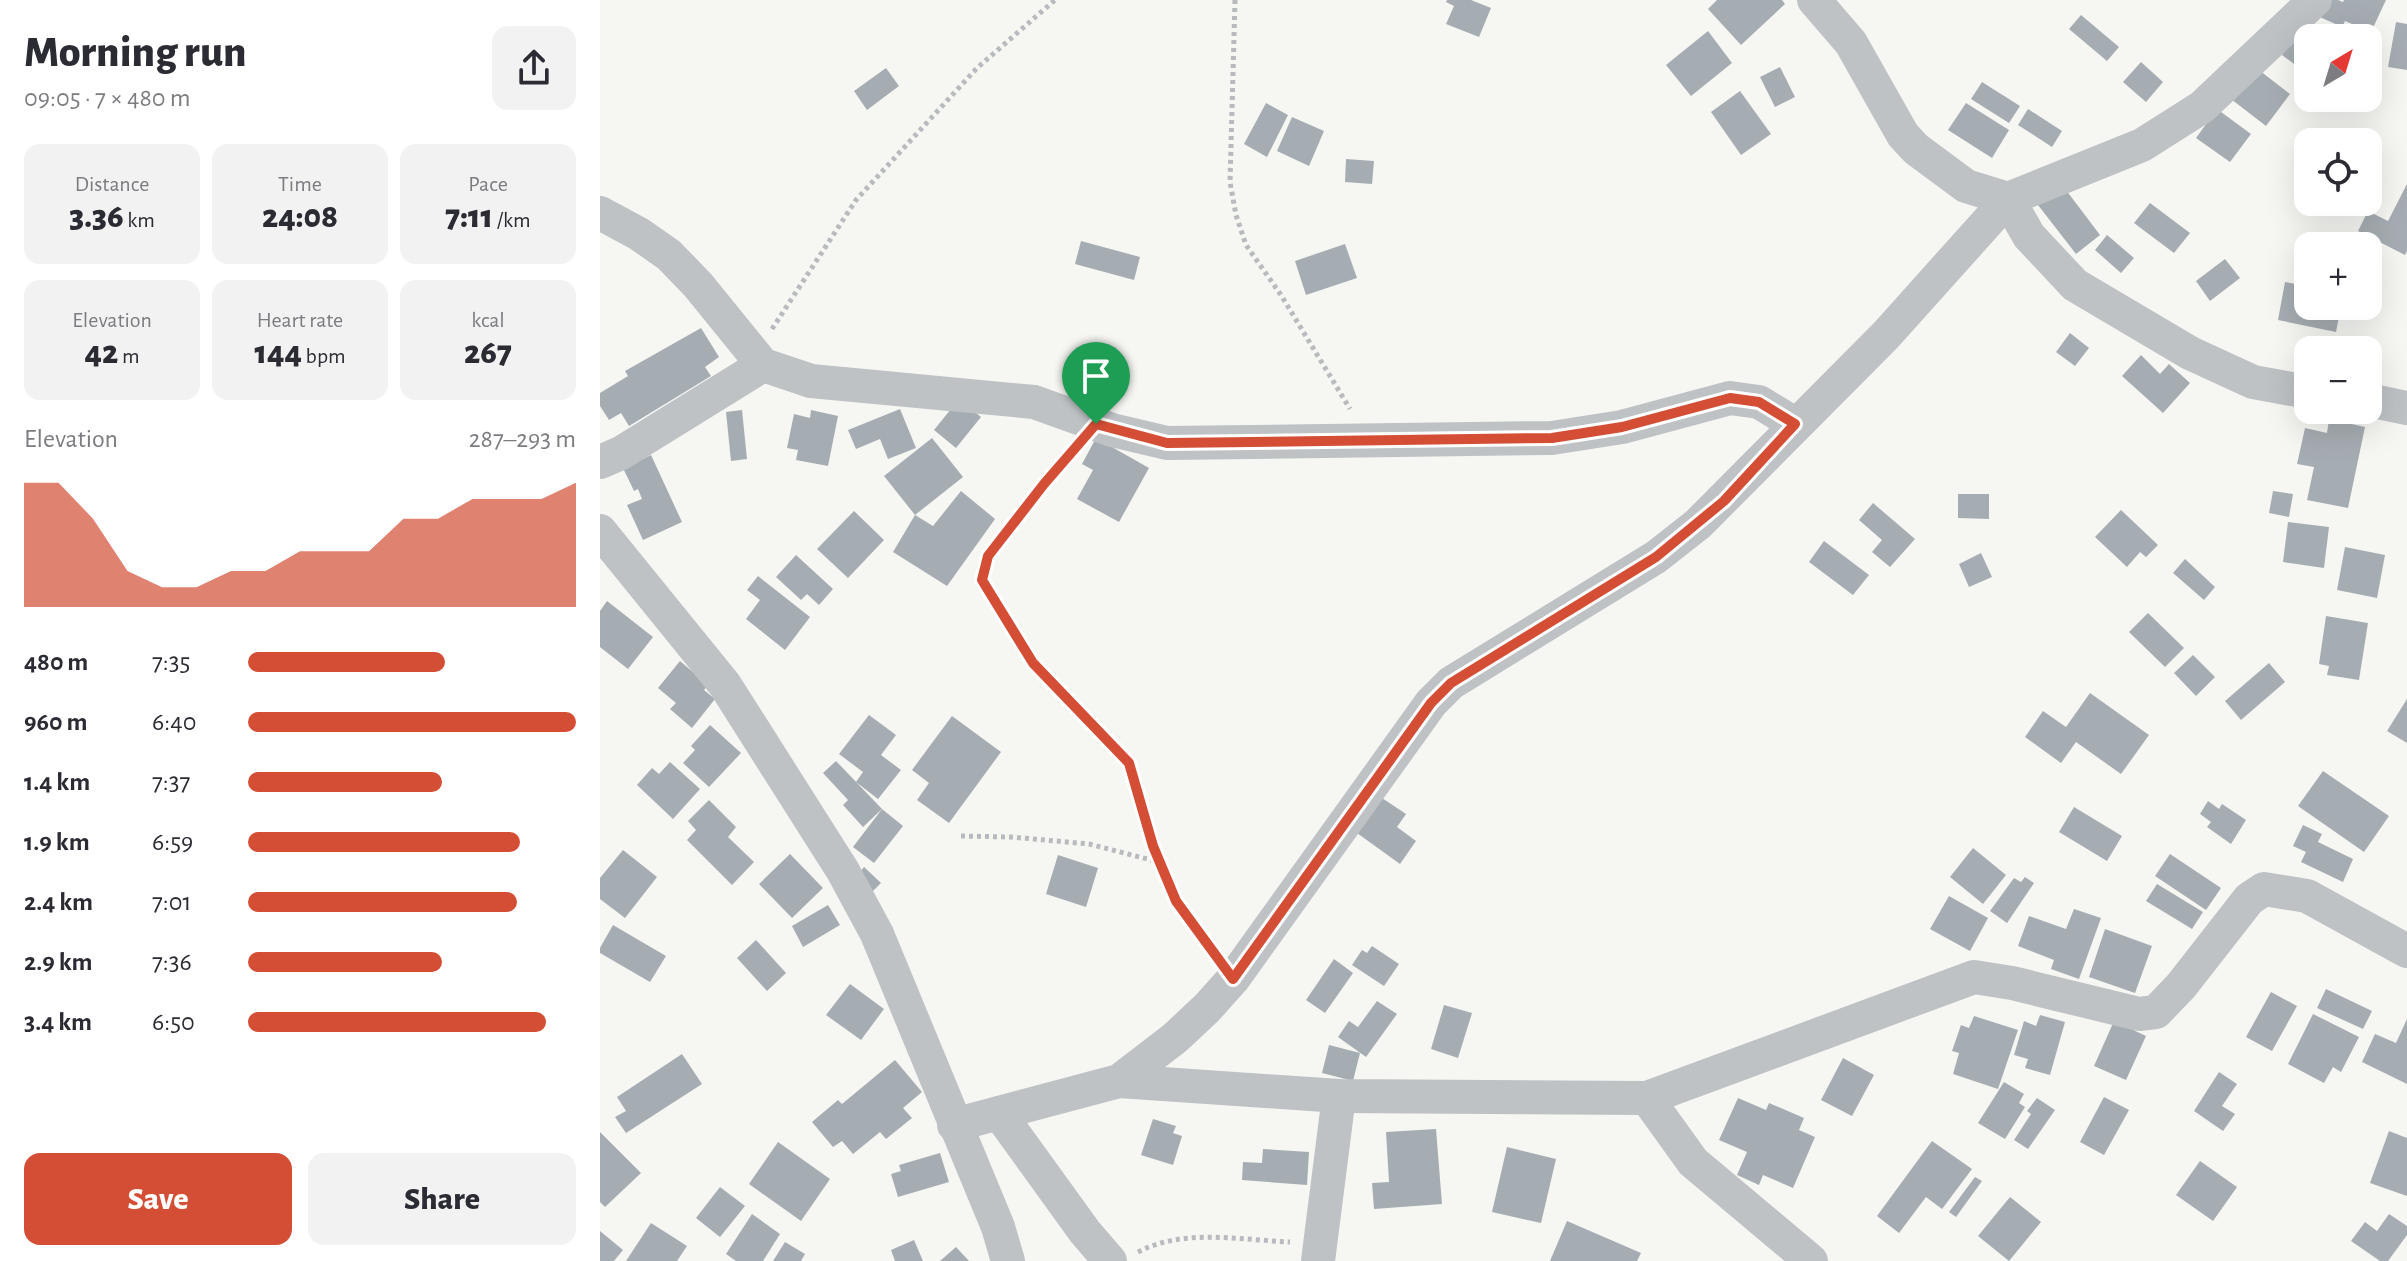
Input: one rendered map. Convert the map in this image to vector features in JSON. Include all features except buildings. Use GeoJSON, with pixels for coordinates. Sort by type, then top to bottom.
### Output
{"type":"FeatureCollection","features":[{"type":"Feature","properties":{"kind":"street"},"geometry":{"type":"LineString","coordinates":[[1814,0],[1851,43],[1903,135],[1916,149],[1966,186],[2008,199],[2029,236],[2075,285],[2190,353],[2253,382],[2294,389]]}},
{"type":"Feature","properties":{"kind":"street"},"geometry":{"type":"LineString","coordinates":[[1119,1081],[1175,1038],[1233,979],[1431,703],[1451,683],[1656,557],[1724,501],[1795,424],[1886,335],[2008,199],[2142,145],[2202,107],[2315,0]]}},
{"type":"Feature","properties":{"kind":"street"},"geometry":{"type":"LineString","coordinates":[[600,213],[669,255],[698,285],[758,361],[811,381],[1034,402],[1096,424],[1167,443],[1552,438],[1622,427],[1730,398],[1759,402],[1795,424]]}},
{"type":"Feature","properties":{"kind":"street"},"geometry":{"type":"LineString","coordinates":[[600,462],[621,453],[758,361]]}},
{"type":"Feature","properties":{"kind":"street"},"geometry":{"type":"LineString","coordinates":[[2382,403],[2407,408]]}},
{"type":"Feature","properties":{"kind":"street"},"geometry":{"type":"LineString","coordinates":[[600,531],[725,685],[843,871],[877,934],[998,1227],[1008,1261]]}},
{"type":"Feature","properties":{"kind":"street"},"geometry":{"type":"LineString","coordinates":[[954,1125],[1119,1081],[1339,1096],[1647,1098],[1974,977],[2012,983],[2139,1014],[2156,1012],[2181,986],[2249,899],[2264,889],[2307,896],[2407,951]]}},
{"type":"Feature","properties":{"kind":"street"},"geometry":{"type":"LineString","coordinates":[[1319,1252],[1339,1096]]}},
{"type":"Feature","properties":{"kind":"street"},"geometry":{"type":"LineString","coordinates":[[1647,1098],[1693,1162],[1811,1261]]}},
{"type":"Feature","properties":{"kind":"street"},"geometry":{"type":"LineString","coordinates":[[999,1113],[1085,1232],[1122,1258]]}},
{"type":"Feature","properties":{"kind":"path"},"geometry":{"type":"LineString","coordinates":[[758,361],[856,200],[977,68],[1055,0]]}},
{"type":"Feature","properties":{"kind":"path"},"geometry":{"type":"LineString","coordinates":[[1235,0],[1230,182],[1236,215],[1246,245],[1281,295],[1369,441]]}},
{"type":"Feature","properties":{"kind":"path"},"geometry":{"type":"LineString","coordinates":[[1096,424],[988,556],[982,580],[1033,663],[1129,763],[1153,846],[1176,901],[1233,979]]}},
{"type":"Feature","properties":{"kind":"path"},"geometry":{"type":"LineString","coordinates":[[961,836],[1089,844],[1160,863]]}},
{"type":"Feature","properties":{"kind":"path"},"geometry":{"type":"LineString","coordinates":[[1122,1258],[1163,1241],[1187,1238],[1319,1252]]}},
{"type":"Feature","properties":{"kind":"route"},"geometry":{"type":"LineString","coordinates":[[1744,398],[1759,402],[1795,424],[1724,501],[1656,557],[1451,683],[1431,703],[1233,979],[1176,901],[1153,846],[1129,763],[1033,663],[982,580],[988,556],[1096,424],[1167,443],[1552,438],[1622,427],[1712,401],[1744,398]]}}]}
